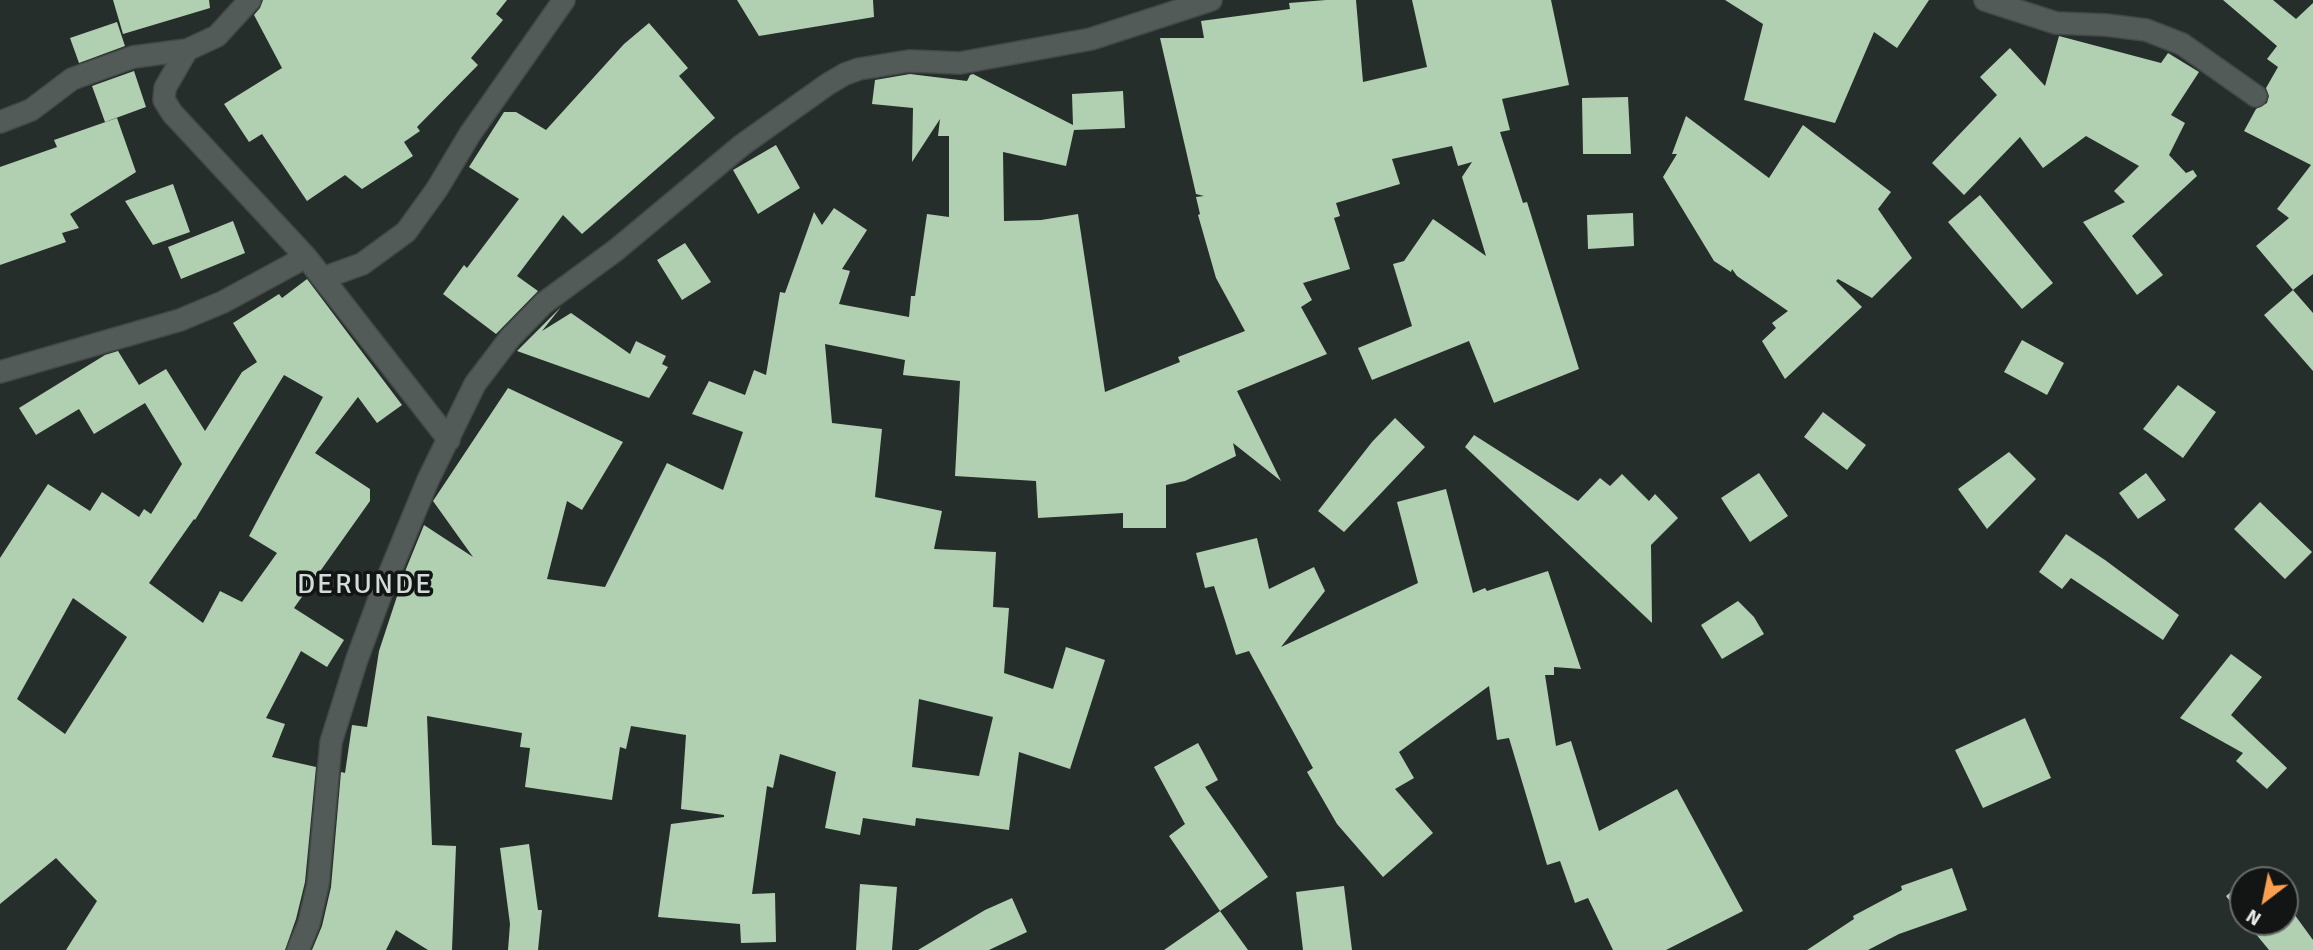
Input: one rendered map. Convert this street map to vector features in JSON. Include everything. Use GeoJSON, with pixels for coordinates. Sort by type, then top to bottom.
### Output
{"type":"FeatureCollection","features":[{"type":"Feature","properties":{"kind":"street"},"geometry":{"type":"LineString","coordinates":[[0,122],[31,110],[72,79],[133,57],[187,50],[217,36],[250,0]]}},
{"type":"Feature","properties":{"kind":"street"},"geometry":{"type":"LineString","coordinates":[[323,278],[362,264],[407,232],[470,134],[564,0]]}},
{"type":"Feature","properties":{"kind":"street"},"geometry":{"type":"LineString","coordinates":[[298,950],[309,923],[318,884],[331,742],[381,594],[428,480],[475,384],[489,362],[544,303],[617,250],[742,145],[828,84],[859,69],[909,61],[960,63],[1091,39],[1211,0]]}},
{"type":"Feature","properties":{"kind":"street"},"geometry":{"type":"LineString","coordinates":[[1985,0],[2056,23],[2146,30],[2182,44],[2256,96]]}},
{"type":"Feature","properties":{"kind":"street"},"geometry":{"type":"LineString","coordinates":[[187,50],[165,88],[164,100],[172,113],[306,257],[449,440]]}},
{"type":"Feature","properties":{"kind":"street"},"geometry":{"type":"LineString","coordinates":[[0,372],[180,320],[223,302],[306,257]]}},
{"type":"Feature","properties":{"kind":"building"},"geometry":{"type":"Polygon","coordinates":[[[113,0],[209,0],[210,8],[123,34],[113,0]]]}},
{"type":"Feature","properties":{"kind":"building"},"geometry":{"type":"Polygon","coordinates":[[[263,0],[507,0],[496,14],[503,20],[471,58],[478,65],[417,127],[420,131],[404,142],[413,156],[362,189],[345,175],[307,201],[262,134],[249,142],[224,104],[282,68],[254,15],[263,0]]]}},
{"type":"Feature","properties":{"kind":"building"},"geometry":{"type":"Polygon","coordinates":[[[737,0],[873,0],[874,17],[759,36],[737,0]]]}},
{"type":"Feature","properties":{"kind":"building"},"geometry":{"type":"Polygon","coordinates":[[[1356,0],[1363,82],[1427,67],[1412,0],[1551,0],[1569,85],[1502,99],[1510,130],[1500,132],[1523,203],[1527,202],[1579,369],[1494,403],[1469,341],[1372,380],[1358,348],[1412,326],[1393,264],[1404,261],[1433,219],[1486,256],[1462,177],[1472,162],[1458,166],[1452,146],[1392,159],[1400,184],[1336,203],[1340,216],[1334,218],[1350,269],[1303,283],[1312,300],[1301,307],[1327,354],[1237,391],[1281,481],[1233,443],[1236,456],[1185,481],[1166,485],[1166,528],[1123,528],[1123,513],[1038,518],[1036,481],[955,476],[960,381],[903,375],[905,360],[825,344],[832,423],[882,429],[875,497],[942,511],[934,549],[996,552],[993,607],[1009,608],[1004,673],[1053,689],[1066,647],[1105,660],[1070,769],[1019,752],[1009,830],[916,818],[915,826],[863,818],[860,835],[825,828],[836,772],[780,754],[773,788],[767,786],[752,894],[775,893],[776,942],[741,943],[740,924],[658,917],[671,824],[724,817],[681,809],[686,735],[631,726],[626,749],[620,747],[612,800],[525,787],[530,748],[520,747],[522,733],[427,716],[432,845],[456,846],[452,950],[428,950],[396,930],[386,950],[312,950],[322,926],[331,887],[341,772],[345,773],[352,725],[367,727],[379,651],[406,569],[424,525],[473,557],[433,501],[508,388],[623,442],[582,510],[567,501],[547,579],[605,587],[667,463],[723,490],[743,432],[692,414],[709,381],[745,395],[754,370],[766,375],[780,292],[785,293],[814,212],[822,225],[834,208],[867,230],[842,269],[850,271],[839,304],[909,317],[911,296],[915,296],[927,214],[949,217],[949,136],[938,136],[940,119],[912,162],[913,108],[872,104],[875,80],[910,74],[967,81],[973,74],[1073,125],[1072,94],[1123,91],[1125,128],[1074,130],[1066,166],[1003,152],[1004,221],[1041,220],[1078,214],[1105,392],[1180,362],[1178,357],[1245,331],[1216,278],[1198,215],[1196,197],[1204,196],[1196,194],[1160,38],[1204,38],[1201,21],[1290,9],[1289,3],[1356,0]],[[919,699],[912,767],[979,776],[993,717],[919,699]]]}},
{"type":"Feature","properties":{"kind":"building"},"geometry":{"type":"Polygon","coordinates":[[[1725,0],[1929,0],[1897,48],[1874,32],[1835,123],[1744,100],[1763,24],[1725,0]]]}},
{"type":"Feature","properties":{"kind":"building"},"geometry":{"type":"Polygon","coordinates":[[[2223,0],[2273,0],[2296,19],[2313,3],[2313,274],[2293,290],[2256,246],[2289,218],[2277,209],[2311,165],[2244,131],[2256,109],[2267,103],[2269,96],[2266,88],[2278,67],[2267,59],[2277,46],[2223,0]]]}},
{"type":"Feature","properties":{"kind":"building"},"geometry":{"type":"Polygon","coordinates":[[[117,22],[125,46],[79,63],[70,38],[117,22]]]}},
{"type":"Feature","properties":{"kind":"building"},"geometry":{"type":"Polygon","coordinates":[[[649,23],[688,68],[679,76],[715,118],[582,234],[563,215],[517,276],[538,291],[496,334],[443,294],[464,265],[467,268],[519,199],[469,167],[504,112],[516,112],[546,130],[624,44],[649,23]]]}},
{"type":"Feature","properties":{"kind":"building"},"geometry":{"type":"Polygon","coordinates":[[[2059,36],[2161,63],[2168,53],[2199,72],[2171,115],[2185,123],[2169,155],[2186,173],[2193,170],[2197,176],[2132,236],[2163,275],[2137,295],[2083,222],[2125,202],[2114,191],[2139,166],[2086,136],[2043,168],[2020,137],[1964,195],[1932,163],[1997,95],[1980,77],[2010,48],[2045,86],[2059,36]]]}},
{"type":"Feature","properties":{"kind":"building"},"geometry":{"type":"Polygon","coordinates":[[[134,71],[146,107],[105,122],[92,86],[134,71]]]}},
{"type":"Feature","properties":{"kind":"building"},"geometry":{"type":"Polygon","coordinates":[[[1628,97],[1631,154],[1583,154],[1582,98],[1628,97]]]}},
{"type":"Feature","properties":{"kind":"building"},"geometry":{"type":"Polygon","coordinates":[[[1686,116],[1769,178],[1803,125],[1891,192],[1878,209],[1912,258],[1872,298],[1838,279],[1836,281],[1862,307],[1785,379],[1762,341],[1776,328],[1772,323],[1788,311],[1737,276],[1732,269],[1731,272],[1714,261],[1663,177],[1677,154],[1672,154],[1686,116]]]}},
{"type":"Feature","properties":{"kind":"building"},"geometry":{"type":"Polygon","coordinates":[[[117,118],[136,172],[70,214],[79,228],[62,233],[66,242],[0,265],[0,167],[57,147],[54,140],[117,118]]]}},
{"type":"Feature","properties":{"kind":"building"},"geometry":{"type":"Polygon","coordinates":[[[776,145],[800,188],[758,214],[733,170],[776,145]]]}},
{"type":"Feature","properties":{"kind":"building"},"geometry":{"type":"Polygon","coordinates":[[[173,184],[190,232],[153,245],[125,201],[173,184]]]}},
{"type":"Feature","properties":{"kind":"building"},"geometry":{"type":"Polygon","coordinates":[[[1980,195],[2053,283],[2022,309],[1948,222],[1980,195]]]}},
{"type":"Feature","properties":{"kind":"building"},"geometry":{"type":"Polygon","coordinates":[[[1633,213],[1634,246],[1588,249],[1587,215],[1633,213]]]}},
{"type":"Feature","properties":{"kind":"building"},"geometry":{"type":"Polygon","coordinates":[[[233,221],[245,253],[181,279],[168,247],[233,221]]]}},
{"type":"Feature","properties":{"kind":"building"},"geometry":{"type":"Polygon","coordinates":[[[685,243],[711,282],[682,300],[657,260],[685,243]]]}},
{"type":"Feature","properties":{"kind":"building"},"geometry":{"type":"Polygon","coordinates":[[[307,279],[402,405],[377,423],[358,397],[315,453],[370,489],[370,501],[294,608],[344,640],[327,667],[301,651],[266,718],[285,724],[272,757],[316,767],[305,882],[296,919],[285,950],[66,950],[97,901],[56,858],[0,904],[0,558],[48,484],[90,511],[102,492],[139,517],[144,509],[151,514],[182,464],[145,403],[94,434],[79,409],[36,435],[19,408],[105,355],[118,351],[139,385],[166,369],[205,431],[242,372],[257,362],[233,323],[279,294],[282,298],[307,279]],[[284,375],[195,520],[149,583],[203,623],[220,591],[242,602],[277,553],[249,536],[323,397],[284,375]],[[73,598],[17,699],[65,734],[127,637],[73,598]]]}},
{"type":"Feature","properties":{"kind":"building"},"geometry":{"type":"Polygon","coordinates":[[[2293,290],[2313,313],[2313,371],[2264,315],[2293,290]]]}},
{"type":"Feature","properties":{"kind":"building"},"geometry":{"type":"Polygon","coordinates":[[[561,307],[542,331],[571,313],[630,354],[636,341],[666,356],[662,364],[668,367],[649,398],[517,351],[561,307]]]}},
{"type":"Feature","properties":{"kind":"building"},"geometry":{"type":"Polygon","coordinates":[[[2022,340],[2064,363],[2047,395],[2004,372],[2022,340]]]}},
{"type":"Feature","properties":{"kind":"building"},"geometry":{"type":"Polygon","coordinates":[[[2178,385],[2216,412],[2183,458],[2143,429],[2178,385]]]}},
{"type":"Feature","properties":{"kind":"building"},"geometry":{"type":"Polygon","coordinates":[[[1823,412],[1866,445],[1847,470],[1804,437],[1823,412]]]}},
{"type":"Feature","properties":{"kind":"building"},"geometry":{"type":"Polygon","coordinates":[[[1395,418],[1425,447],[1344,532],[1318,511],[1372,442],[1395,418]]]}},
{"type":"Feature","properties":{"kind":"building"},"geometry":{"type":"Polygon","coordinates":[[[1474,435],[1578,501],[1600,478],[1610,486],[1622,474],[1649,501],[1655,494],[1678,518],[1651,545],[1652,623],[1465,447],[1474,435]]]}},
{"type":"Feature","properties":{"kind":"building"},"geometry":{"type":"Polygon","coordinates":[[[2009,452],[2036,479],[1987,529],[1958,489],[2009,452]]]}},
{"type":"Feature","properties":{"kind":"building"},"geometry":{"type":"Polygon","coordinates":[[[1759,473],[1788,516],[1750,542],[1721,498],[1759,473]]]}},
{"type":"Feature","properties":{"kind":"building"},"geometry":{"type":"Polygon","coordinates":[[[2146,473],[2166,500],[2138,519],[2119,493],[2146,473]]]}},
{"type":"Feature","properties":{"kind":"building"},"geometry":{"type":"Polygon","coordinates":[[[1446,489],[1473,593],[1548,571],[1581,669],[1554,667],[1554,675],[1545,675],[1556,746],[1571,741],[1599,831],[1677,789],[1743,911],[1666,950],[1613,950],[1588,898],[1575,903],[1560,861],[1547,865],[1509,738],[1497,740],[1489,686],[1399,752],[1414,778],[1395,789],[1433,833],[1383,877],[1337,824],[1307,772],[1313,768],[1249,651],[1236,655],[1214,586],[1205,588],[1196,553],[1257,538],[1269,589],[1314,567],[1325,591],[1281,647],[1418,583],[1397,502],[1446,489]]]}},
{"type":"Feature","properties":{"kind":"building"},"geometry":{"type":"Polygon","coordinates":[[[2260,502],[2312,552],[2285,579],[2234,529],[2260,502]]]}},
{"type":"Feature","properties":{"kind":"building"},"geometry":{"type":"Polygon","coordinates":[[[2066,534],[2179,615],[2163,640],[2071,578],[2062,589],[2039,572],[2066,534]]]}},
{"type":"Feature","properties":{"kind":"building"},"geometry":{"type":"Polygon","coordinates":[[[1738,601],[1754,617],[1764,634],[1722,659],[1701,625],[1738,601]]]}},
{"type":"Feature","properties":{"kind":"building"},"geometry":{"type":"Polygon","coordinates":[[[2231,654],[2262,677],[2231,715],[2287,768],[2267,789],[2236,761],[2243,753],[2180,718],[2231,654]]]}},
{"type":"Feature","properties":{"kind":"building"},"geometry":{"type":"Polygon","coordinates":[[[2025,718],[2051,778],[1983,808],[1955,750],[2025,718]]]}},
{"type":"Feature","properties":{"kind":"building"},"geometry":{"type":"Polygon","coordinates":[[[1198,743],[1218,780],[1205,787],[1268,877],[1220,911],[1169,836],[1185,824],[1154,767],[1198,743]]]}},
{"type":"Feature","properties":{"kind":"building"},"geometry":{"type":"Polygon","coordinates":[[[529,844],[538,910],[542,910],[538,950],[508,950],[510,924],[500,848],[529,844]]]}},
{"type":"Feature","properties":{"kind":"building"},"geometry":{"type":"Polygon","coordinates":[[[1952,868],[1967,910],[1899,934],[1868,950],[1807,950],[1854,919],[1853,916],[1902,890],[1901,886],[1952,868]]]}},
{"type":"Feature","properties":{"kind":"building"},"geometry":{"type":"Polygon","coordinates":[[[860,884],[897,887],[892,950],[856,950],[860,884]]]}},
{"type":"Feature","properties":{"kind":"building"},"geometry":{"type":"Polygon","coordinates":[[[1344,886],[1352,950],[1303,950],[1296,892],[1344,886]]]}},
{"type":"Feature","properties":{"kind":"building"},"geometry":{"type":"Polygon","coordinates":[[[1012,898],[1027,932],[989,950],[918,950],[985,910],[1012,898]]]}},
{"type":"Feature","properties":{"kind":"building"},"geometry":{"type":"Polygon","coordinates":[[[1220,911],[1248,950],[1164,950],[1220,911]]]}},
{"type":"Feature","properties":{"kind":"building"},"geometry":{"type":"Polygon","coordinates":[[[2299,921],[2313,940],[2313,950],[2269,950],[2258,936],[2299,936],[2299,921]]]}},
{"type":"Feature","properties":{"kind":"district","name":"DERUNDE"},"geometry":{"type":"Point","coordinates":[365,586]}}]}
